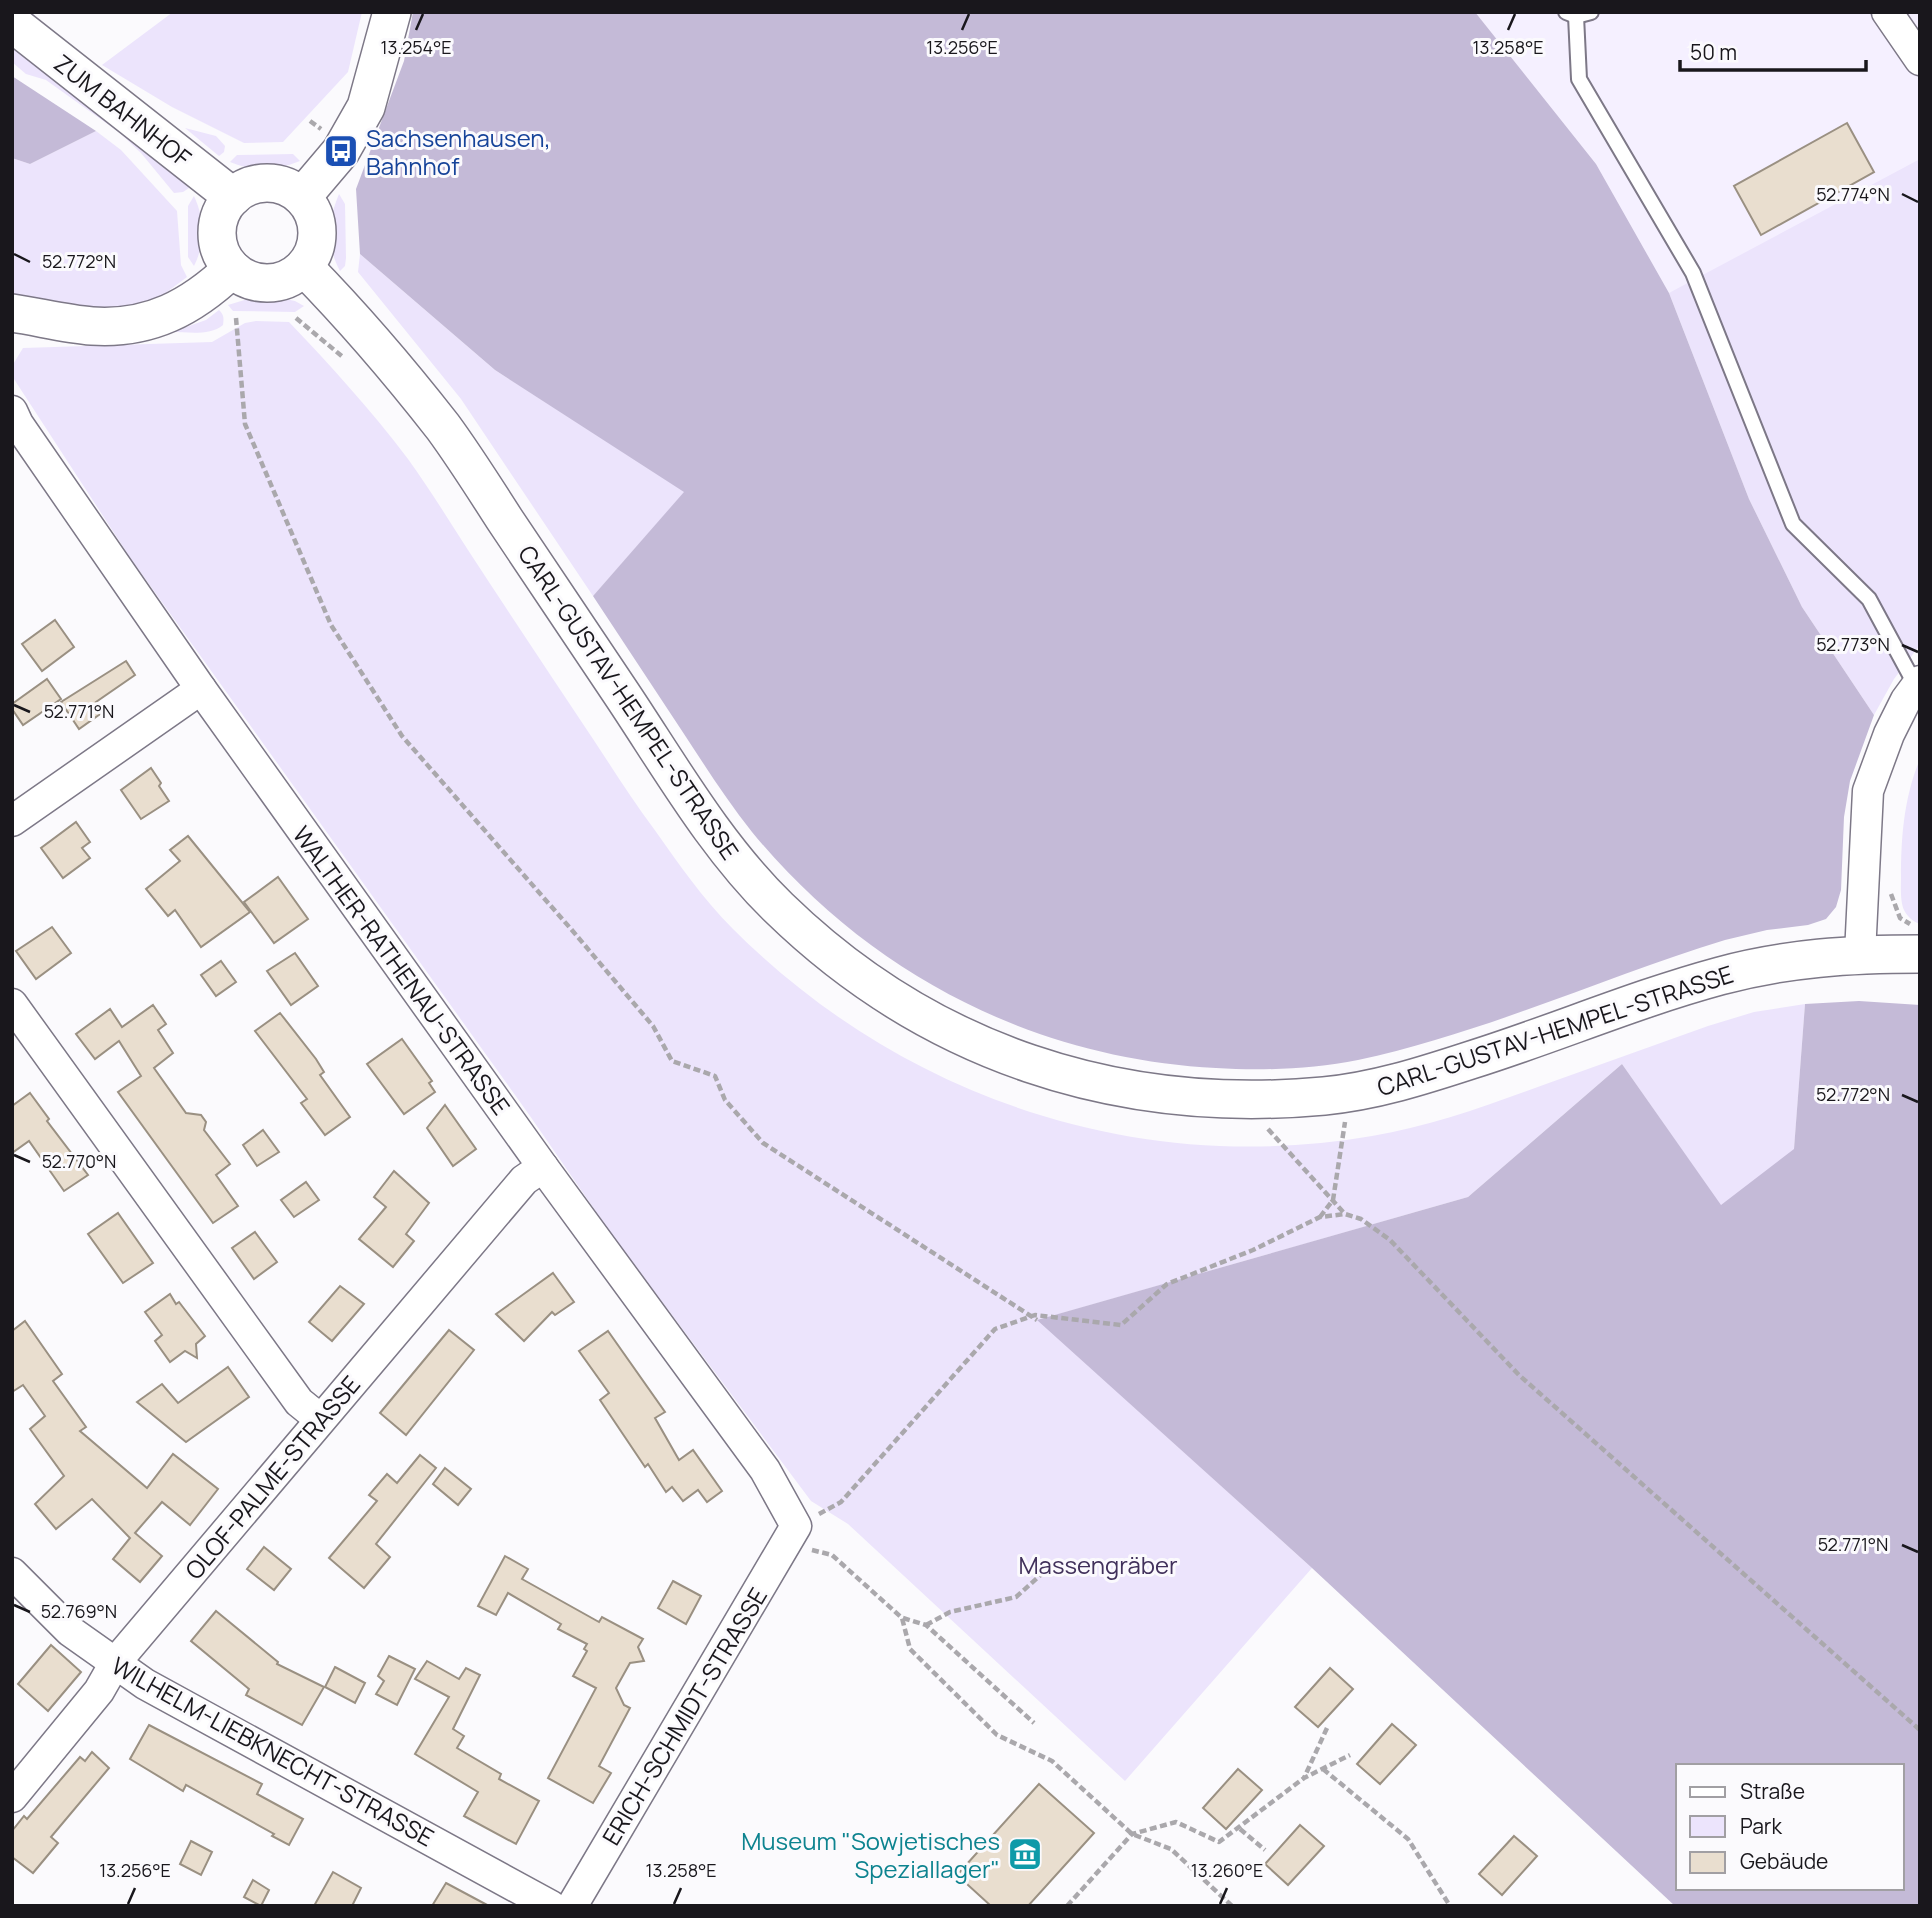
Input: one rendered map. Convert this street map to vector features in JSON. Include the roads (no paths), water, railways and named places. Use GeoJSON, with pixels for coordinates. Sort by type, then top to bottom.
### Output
{"type":"FeatureCollection","features":[{"type":"Feature","properties":{"kind":"street"},"geometry":{"type":"LineString","coordinates":[[302,197],[341,151],[366,107],[392,12]]}},
{"type":"Feature","properties":{"kind":"street"},"geometry":{"type":"LineString","coordinates":[[1887,12],[1920,60]]}},
{"type":"Feature","properties":{"kind":"street","name":"ZUM BAHNHOF"},"geometry":{"type":"LineString","coordinates":[[12,23],[233,197]]}},
{"type":"Feature","properties":{"kind":"street"},"geometry":{"type":"LineString","coordinates":[[275,184],[289,188],[302,197],[311,209],[317,232],[313,254],[304,267],[291,277],[261,283],[232,269],[219,246],[218,233],[219,220],[233,197],[245,188],[275,184]]}},
{"type":"Feature","properties":{"kind":"street","name":"CARL-GUSTAV-HEMPEL-STRASSE"},"geometry":{"type":"LineString","coordinates":[[304,267],[378,349],[445,430],[711,828],[739,863],[776,905],[822,946],[876,987],[939,1027],[1046,1070],[1122,1089],[1252,1101],[1325,1096],[1395,1085],[1718,977],[1779,962],[1860,954],[1920,954]]}},
{"type":"Feature","properties":{"kind":"street"},"geometry":{"type":"LineString","coordinates":[[12,313],[93,326],[135,324],[172,313],[208,292],[232,269]]}},
{"type":"Feature","properties":{"kind":"street","name":"WALTHER-RATHENAU-STRASSE"},"geometry":{"type":"LineString","coordinates":[[12,411],[18,424],[201,689],[543,1167],[765,1470],[791,1534]]}},
{"type":"Feature","properties":{"kind":"street"},"geometry":{"type":"LineString","coordinates":[[1860,954],[1868,791],[1889,734],[1918,683]]}},
{"type":"Feature","properties":{"kind":"street"},"geometry":{"type":"LineString","coordinates":[[12,821],[201,689]]}},
{"type":"Feature","properties":{"kind":"street"},"geometry":{"type":"LineString","coordinates":[[12,1004],[299,1402],[320,1419]]}},
{"type":"Feature","properties":{"kind":"street","name":"OLOF-PALME-STRASSE"},"geometry":{"type":"LineString","coordinates":[[12,1797],[99,1691],[115,1663],[320,1419],[524,1180],[543,1167]]}},
{"type":"Feature","properties":{"kind":"street","name":"ERICH-SCHMIDT-STRASSE"},"geometry":{"type":"LineString","coordinates":[[572,1906],[791,1534]]}},
{"type":"Feature","properties":{"kind":"street","name":"WILHELM-LIEBKNECHT-STRASSE"},"geometry":{"type":"LineString","coordinates":[[12,1573],[70,1631],[157,1690],[551,1906]]}},
{"type":"Feature","properties":{"kind":"lane"},"geometry":{"type":"LineString","coordinates":[[1578,13],[1579,79],[1693,273],[1793,524],[1869,599],[1918,683]]}},
{"type":"Feature","properties":{"kind":"place","name":"Sachsenhausen, Bahnhof"},"geometry":{"type":"Point","coordinates":[341,151]}},
{"type":"Feature","properties":{"kind":"place","name":"Museum \"Sowjetisches Speziallager\""},"geometry":{"type":"Point","coordinates":[1025,1854]}},
{"type":"Feature","properties":{"kind":"park label","name":"Massengräber"},"geometry":{"type":"Point","coordinates":[1098,1564]}}]}
